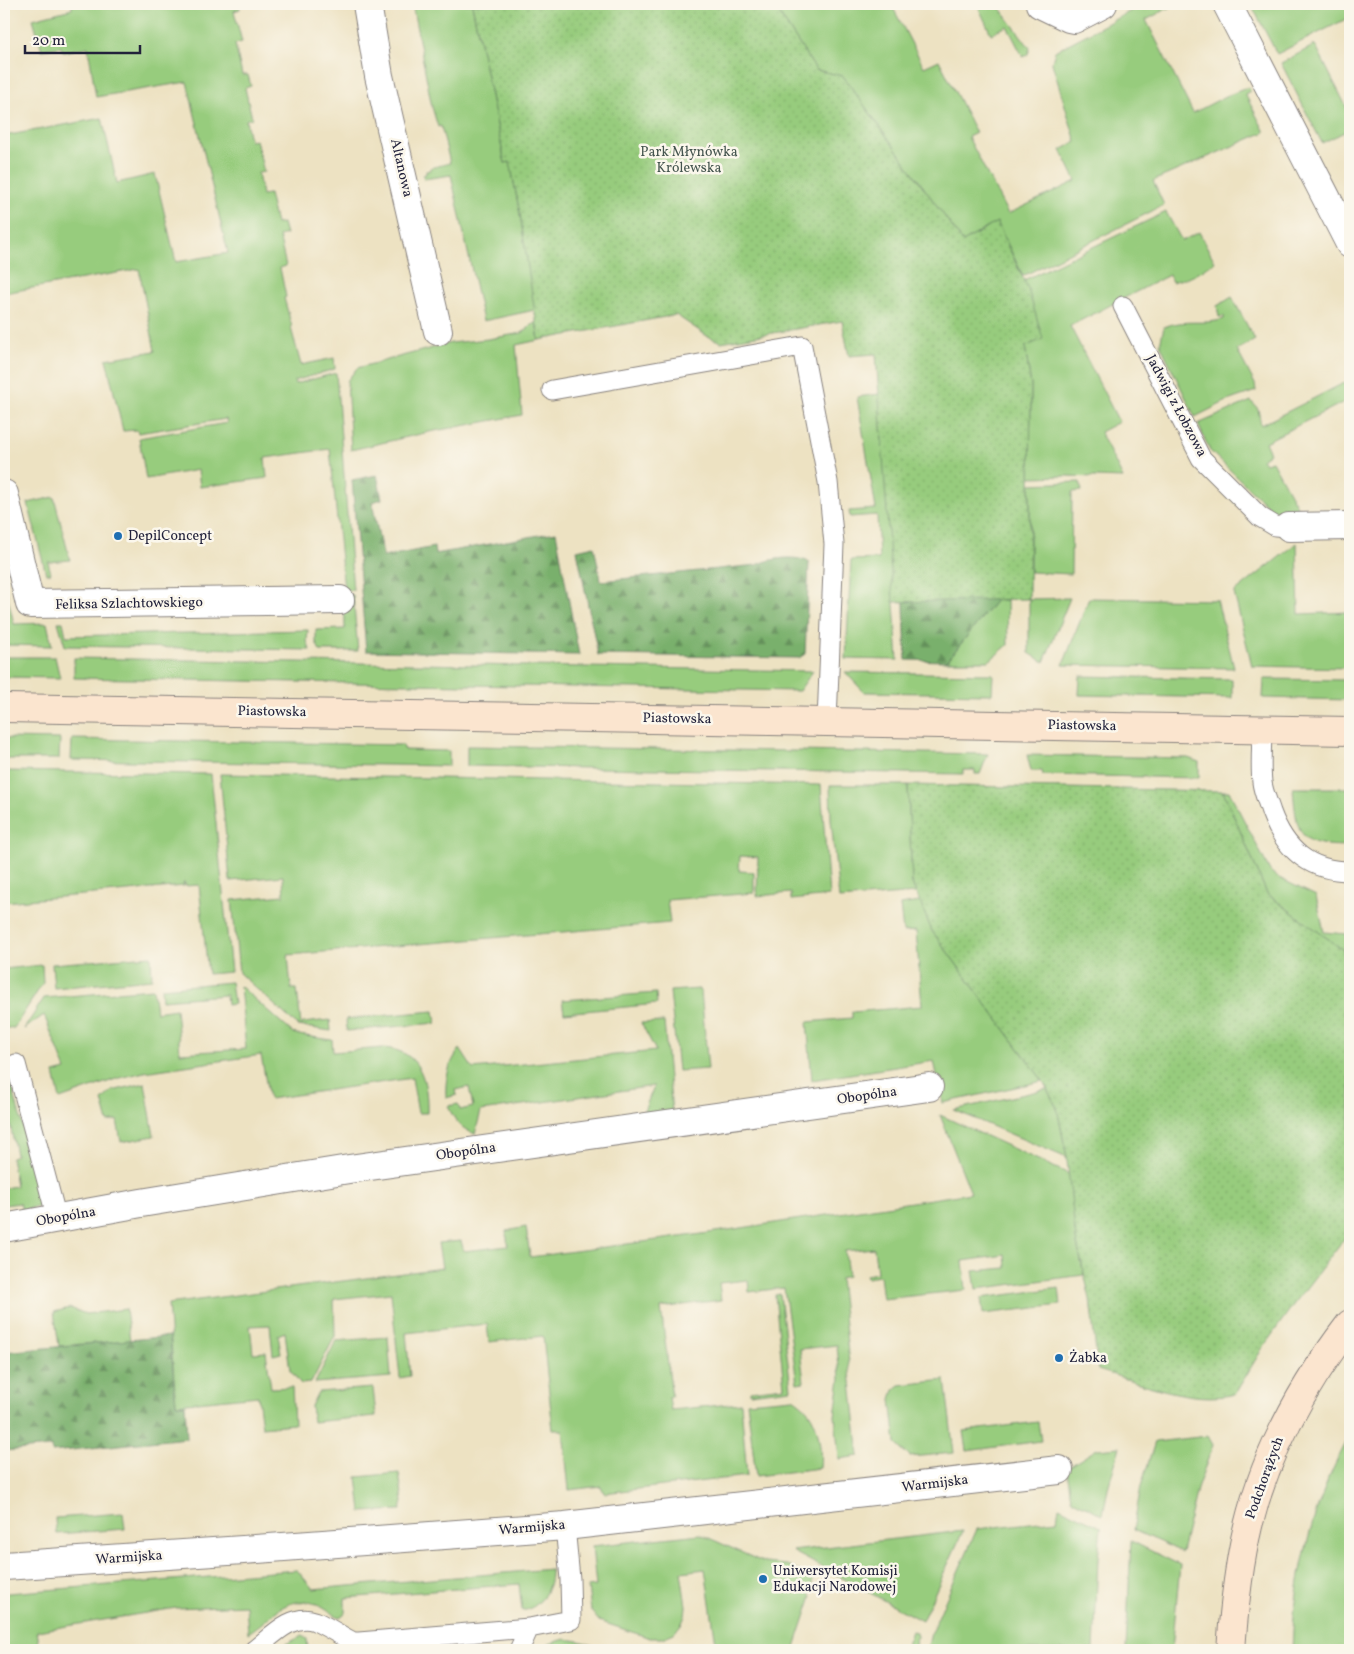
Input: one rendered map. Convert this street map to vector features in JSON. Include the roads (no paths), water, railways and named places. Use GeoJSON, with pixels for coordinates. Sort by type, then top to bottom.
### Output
{"type":"FeatureCollection","features":[{"type":"Feature","properties":{"kind":"street","name":"Altanowa"},"geometry":{"type":"LineString","coordinates":[[367,4],[379,76],[438,331]]}},
{"type":"Feature","properties":{"kind":"street"},"geometry":{"type":"LineString","coordinates":[[1040,4],[1074,19],[1103,4]]}},
{"type":"Feature","properties":{"kind":"street"},"geometry":{"type":"LineString","coordinates":[[1227,4],[1350,244]]}},
{"type":"Feature","properties":{"kind":"street","name":"Feliksa Szlachtowskiego"},"geometry":{"type":"LineString","coordinates":[[4,494],[30,604],[340,600]]}},
{"type":"Feature","properties":{"kind":"street","name":"Jadwigi z Łobzowa"},"geometry":{"type":"LineString","coordinates":[[1289,528],[1350,526]]}},
{"type":"Feature","properties":{"kind":"street","name":"Piastowska"},"geometry":{"type":"LineString","coordinates":[[4,708],[1350,730]]}},
{"type":"Feature","properties":{"kind":"street","name":"Obopólna"},"geometry":{"type":"LineString","coordinates":[[4,1228],[349,1169],[929,1087]]}},
{"type":"Feature","properties":{"kind":"street","name":"Podchorążych"},"geometry":{"type":"LineString","coordinates":[[1231,1650],[1242,1553],[1248,1525],[1266,1471],[1301,1396],[1330,1350],[1350,1324]]}},
{"type":"Feature","properties":{"kind":"street","name":"Warmijska"},"geometry":{"type":"LineString","coordinates":[[4,1566],[250,1550],[566,1526],[1059,1470]]}},
{"type":"Feature","properties":{"kind":"lane","name":"Jadwigi z Łobzowa"},"geometry":{"type":"LineString","coordinates":[[1123,306],[1201,458],[1266,521],[1275,526],[1289,528]]}},
{"type":"Feature","properties":{"kind":"lane"},"geometry":{"type":"LineString","coordinates":[[552,390],[802,346],[833,517],[834,572],[827,722]]}},
{"type":"Feature","properties":{"kind":"lane"},"geometry":{"type":"LineString","coordinates":[[1262,728],[1262,782],[1274,822],[1285,840],[1301,858],[1329,870],[1350,871]]}},
{"type":"Feature","properties":{"kind":"lane"},"geometry":{"type":"LineString","coordinates":[[16,1064],[57,1219]]}},
{"type":"Feature","properties":{"kind":"lane"},"geometry":{"type":"LineString","coordinates":[[254,1650],[289,1623],[302,1620],[313,1621],[355,1642],[424,1643],[571,1620],[566,1526]]}},
{"type":"Feature","properties":{"kind":"lane"},"geometry":{"type":"LineString","coordinates":[[519,1650],[529,1628]]}},
{"type":"Feature","properties":{"kind":"place","name":"DepilConcept"},"geometry":{"type":"Point","coordinates":[118,536]}},
{"type":"Feature","properties":{"kind":"place","name":"Żabka"},"geometry":{"type":"Point","coordinates":[1059,1358]}},
{"type":"Feature","properties":{"kind":"place","name":"Uniwersytet Komisji Edukacji Narodowej"},"geometry":{"type":"Point","coordinates":[763,1579]}},
{"type":"Feature","properties":{"kind":"park label","name":"Park Młynówka Królewska"},"geometry":{"type":"Point","coordinates":[689,160]}}]}
